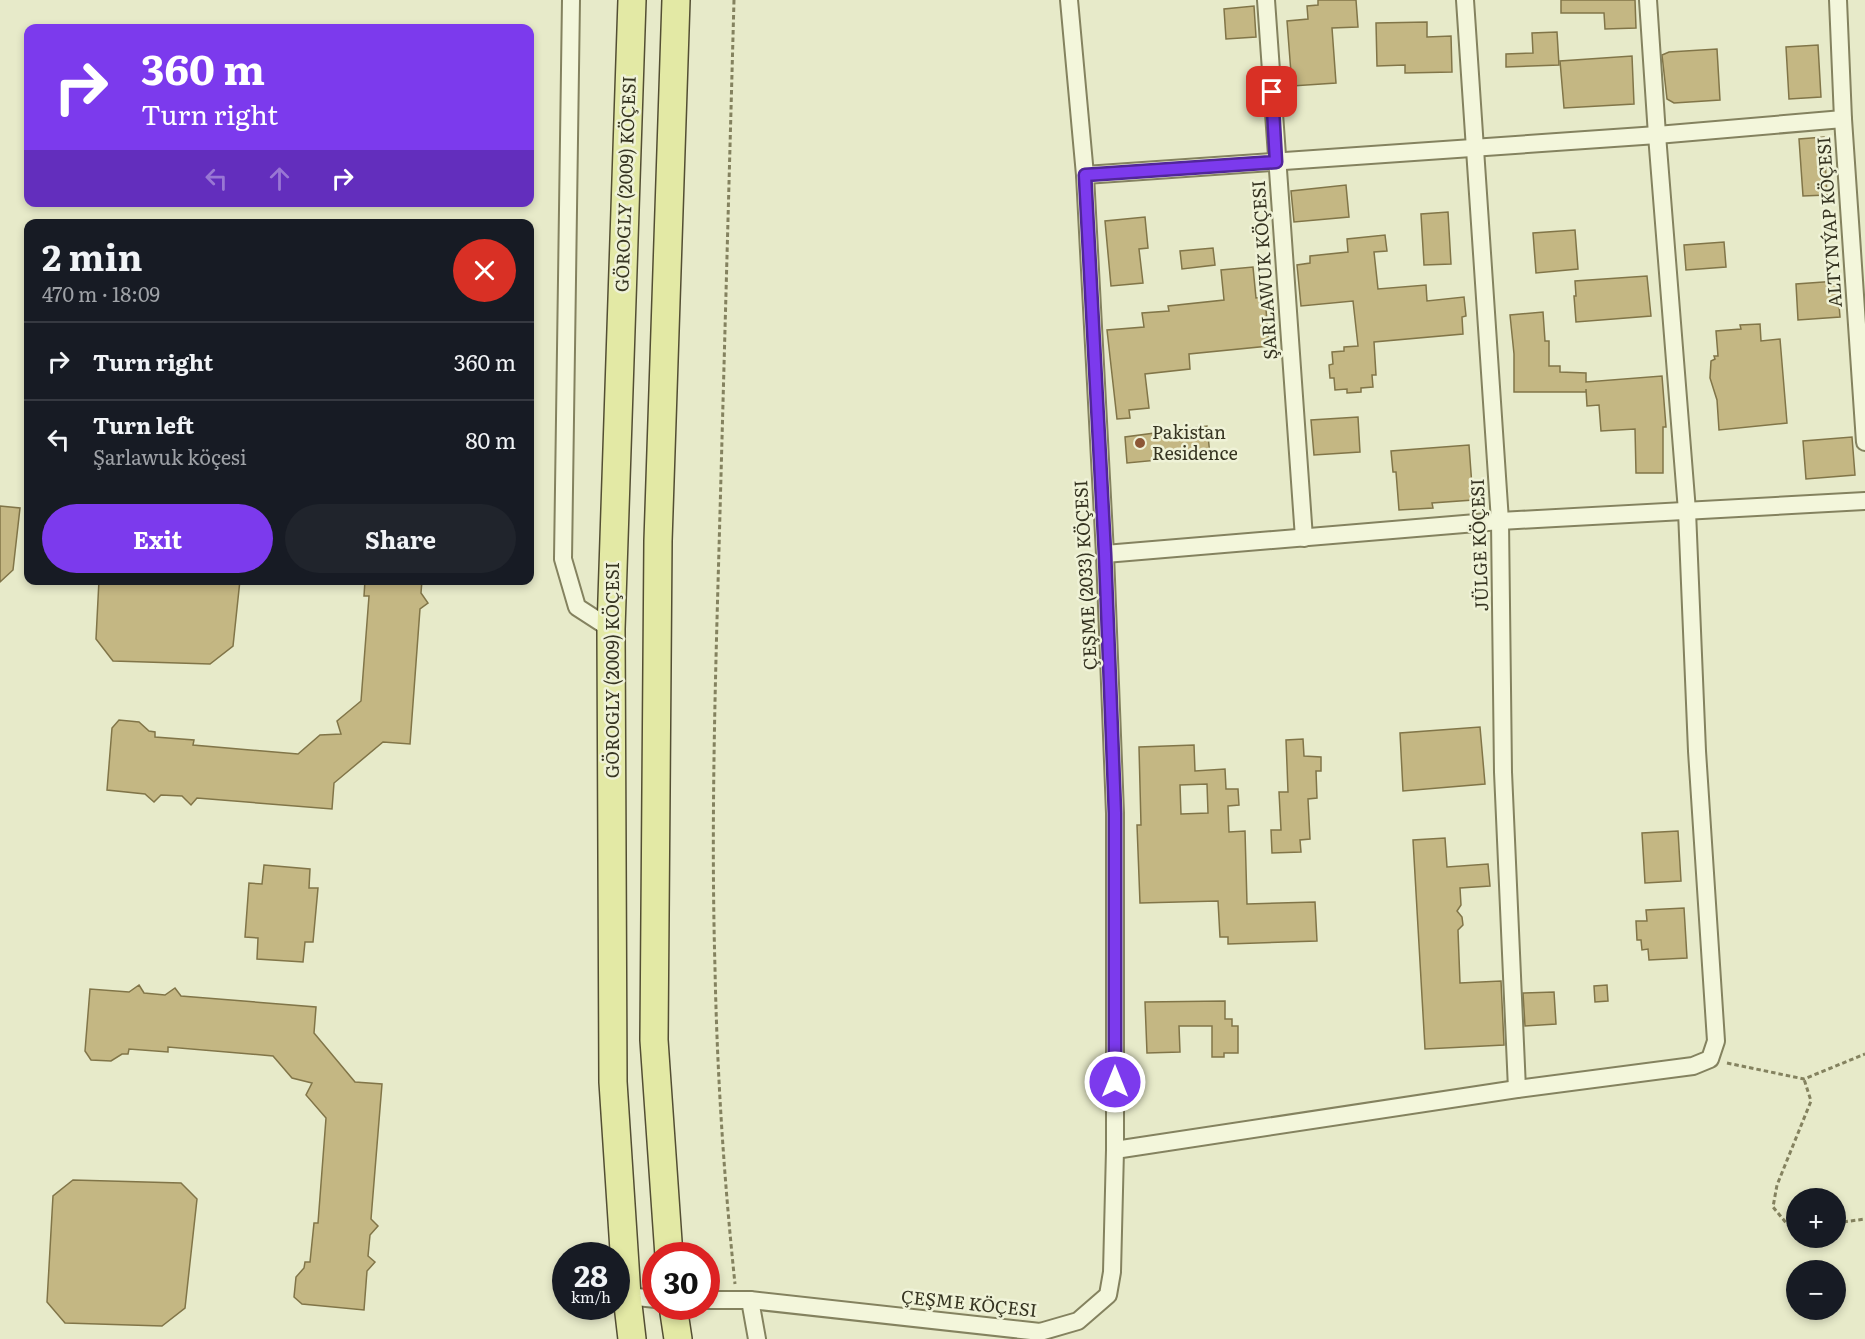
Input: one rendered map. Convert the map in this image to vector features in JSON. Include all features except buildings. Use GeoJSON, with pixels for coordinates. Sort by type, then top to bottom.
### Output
{"type":"FeatureCollection","features":[{"type":"Feature","properties":{"kind":"main road","name":"GÖROGLY (2009) KÖÇESI"},"geometry":{"type":"LineString","coordinates":[[623,1242],[613,1082],[611,629],[632,0]]}},
{"type":"Feature","properties":{"kind":"main road"},"geometry":{"type":"LineString","coordinates":[[668,1242],[654,1040],[658,542],[676,0]]}},
{"type":"Feature","properties":{"kind":"main road","name":"GÖROGLY (2009) KÖÇESI"},"geometry":{"type":"LineString","coordinates":[[630,1320],[632,1339]]}},
{"type":"Feature","properties":{"kind":"main road"},"geometry":{"type":"LineString","coordinates":[[675,1320],[678,1339]]}},
{"type":"Feature","properties":{"kind":"street"},"geometry":{"type":"LineString","coordinates":[[571,0],[563,559],[577,607],[611,629]]}},
{"type":"Feature","properties":{"kind":"street","name":"ÇEŞME (2033) KÖÇESI"},"geometry":{"type":"LineString","coordinates":[[1069,0],[1085,175],[1105,554],[1115,813],[1115,1150]]}},
{"type":"Feature","properties":{"kind":"street","name":"ŞARLAWUK KÖÇESI"},"geometry":{"type":"LineString","coordinates":[[1266,0],[1304,538]]}},
{"type":"Feature","properties":{"kind":"street","name":"JÜLGE KÖÇESI"},"geometry":{"type":"LineString","coordinates":[[1465,0],[1500,521],[1503,772],[1517,1089]]}},
{"type":"Feature","properties":{"kind":"street"},"geometry":{"type":"LineString","coordinates":[[1115,1150],[1517,1089],[1693,1066],[1710,1059],[1716,1041],[1698,751],[1687,511],[1648,0]]}},
{"type":"Feature","properties":{"kind":"street","name":"ALTYNÝAP KÖÇESI"},"geometry":{"type":"LineString","coordinates":[[1838,0],[1843,119],[1865,442]]}},
{"type":"Feature","properties":{"kind":"street"},"geometry":{"type":"LineString","coordinates":[[1085,175],[1657,135],[1843,119]]}},
{"type":"Feature","properties":{"kind":"street"},"geometry":{"type":"LineString","coordinates":[[1105,554],[1500,521],[1865,501]]}},
{"type":"Feature","properties":{"kind":"street","name":"ÇEŞME KÖÇESI"},"geometry":{"type":"LineString","coordinates":[[720,1300],[743,1300],[1040,1332],[1078,1321],[1108,1295],[1112,1272],[1115,1150]]}},
{"type":"Feature","properties":{"kind":"street"},"geometry":{"type":"LineString","coordinates":[[743,1300],[757,1339]]}},
{"type":"Feature","properties":{"kind":"path"},"geometry":{"type":"LineString","coordinates":[[734,0],[717,634],[714,922],[717,1047],[729,1220],[743,1300]]}},
{"type":"Feature","properties":{"kind":"path"},"geometry":{"type":"LineString","coordinates":[[1710,1059],[1804,1079],[1865,1054]]}},
{"type":"Feature","properties":{"kind":"path"},"geometry":{"type":"LineString","coordinates":[[1786,1223],[1773,1207],[1777,1185],[1811,1101],[1804,1079]]}},
{"type":"Feature","properties":{"kind":"path"},"geometry":{"type":"LineString","coordinates":[[1846,1222],[1865,1219]]}},
{"type":"Feature","properties":{"kind":"place","name":"Pakistan Residence"},"geometry":{"type":"Point","coordinates":[1140,443]}},
{"type":"Feature","properties":{"kind":"route"},"geometry":{"type":"LineString","coordinates":[[1115,1082],[1115,813],[1105,554],[1085,175],[1276,162],[1272,92]]}}]}
